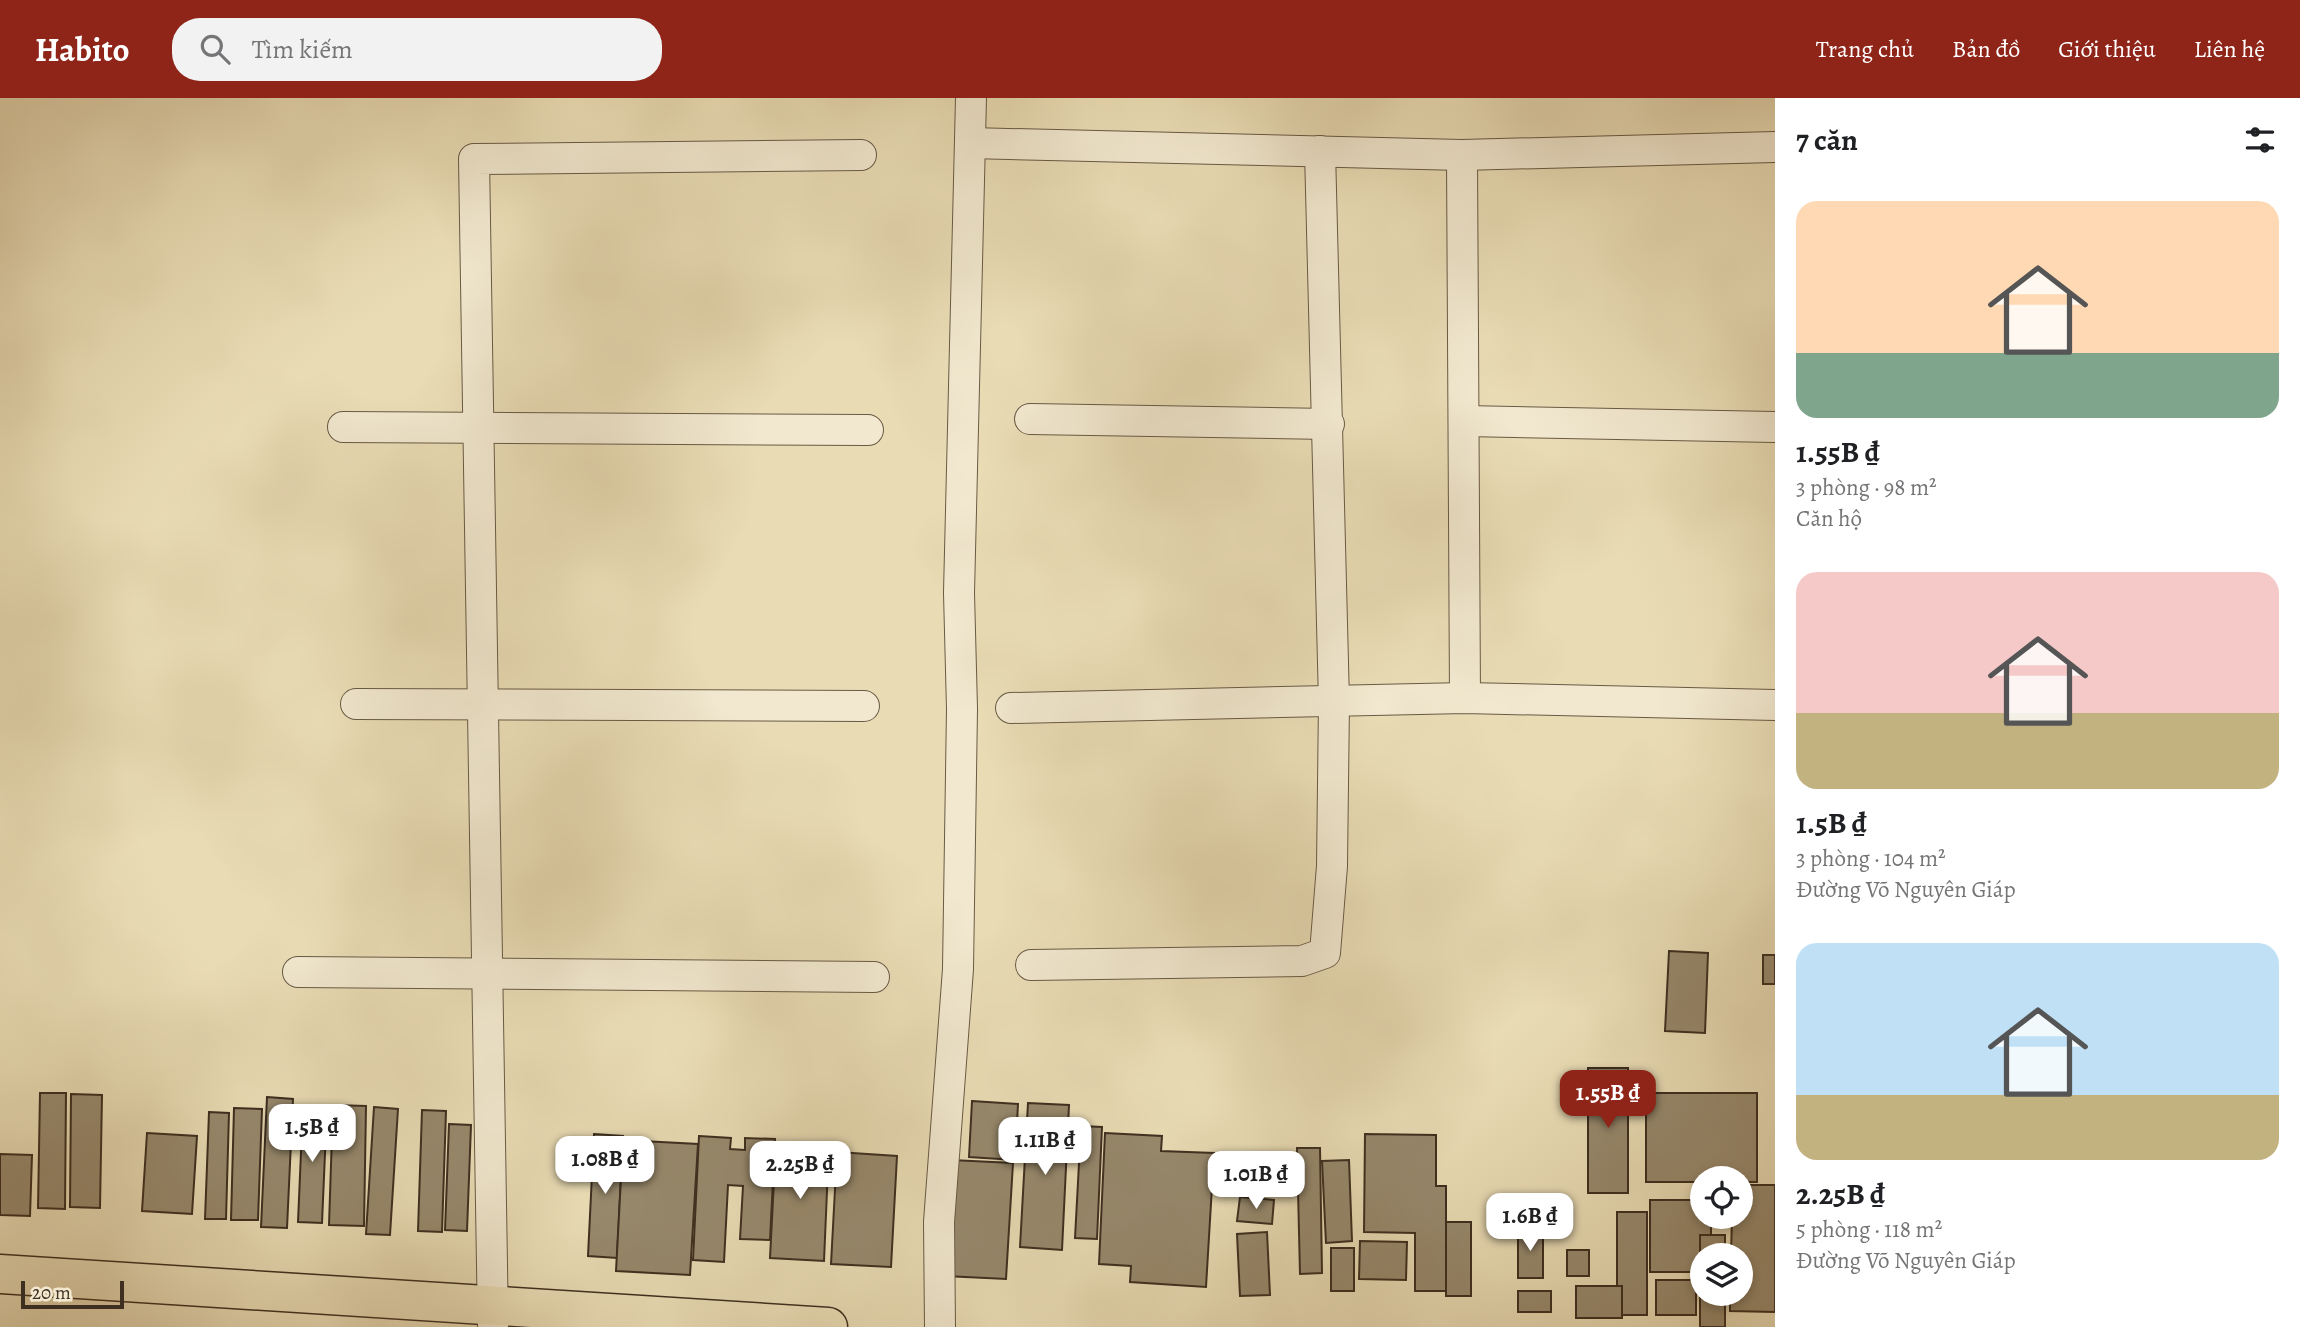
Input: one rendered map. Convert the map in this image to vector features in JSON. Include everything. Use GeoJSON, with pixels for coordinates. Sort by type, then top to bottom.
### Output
{"type":"FeatureCollection","features":[{"type":"Feature","properties":{"kind":"main road"},"geometry":{"type":"LineString","coordinates":[[0,1274],[493,1316],[828,1327]]}},
{"type":"Feature","properties":{"kind":"street"},"geometry":{"type":"LineString","coordinates":[[940,1327],[939,1222],[958,969],[962,709],[959,593],[971,98]]}},
{"type":"Feature","properties":{"kind":"street"},"geometry":{"type":"LineString","coordinates":[[970,143],[1462,155],[1775,147]]}},
{"type":"Feature","properties":{"kind":"street"},"geometry":{"type":"LineString","coordinates":[[1031,965],[1302,961],[1325,953],[1332,866],[1334,702],[1320,151]]}},
{"type":"Feature","properties":{"kind":"street"},"geometry":{"type":"LineString","coordinates":[[493,1316],[474,159],[862,155]]}},
{"type":"Feature","properties":{"kind":"street"},"geometry":{"type":"LineString","coordinates":[[1462,155],[1465,698]]}},
{"type":"Feature","properties":{"kind":"street"},"geometry":{"type":"LineString","coordinates":[[1030,419],[1329,424]]}},
{"type":"Feature","properties":{"kind":"street"},"geometry":{"type":"LineString","coordinates":[[1465,421],[1775,427]]}},
{"type":"Feature","properties":{"kind":"street"},"geometry":{"type":"LineString","coordinates":[[343,427],[868,430]]}},
{"type":"Feature","properties":{"kind":"street"},"geometry":{"type":"LineString","coordinates":[[1011,708],[1465,698],[1775,705]]}},
{"type":"Feature","properties":{"kind":"street"},"geometry":{"type":"LineString","coordinates":[[356,704],[864,706]]}},
{"type":"Feature","properties":{"kind":"street"},"geometry":{"type":"LineString","coordinates":[[298,972],[874,977]]}},
{"type":"Feature","properties":{"kind":"building"},"geometry":{"type":"Polygon","coordinates":[[[1669,951],[1708,953],[1705,1033],[1665,1031],[1669,951]]]}},
{"type":"Feature","properties":{"kind":"building"},"geometry":{"type":"Polygon","coordinates":[[[1763,955],[1775,955],[1775,984],[1763,984],[1763,955]]]}},
{"type":"Feature","properties":{"kind":"building"},"geometry":{"type":"Polygon","coordinates":[[[1588,1068],[1628,1068],[1628,1193],[1588,1193],[1588,1068]]]}},
{"type":"Feature","properties":{"kind":"building"},"geometry":{"type":"Polygon","coordinates":[[[40,1093],[66,1093],[65,1209],[38,1208],[40,1093]]]}},
{"type":"Feature","properties":{"kind":"building"},"geometry":{"type":"Polygon","coordinates":[[[1646,1093],[1757,1093],[1757,1182],[1753,1182],[1753,1166],[1690,1166],[1690,1182],[1646,1182],[1646,1093]]]}},
{"type":"Feature","properties":{"kind":"building"},"geometry":{"type":"Polygon","coordinates":[[[71,1094],[102,1095],[100,1208],[70,1207],[71,1094]]]}},
{"type":"Feature","properties":{"kind":"building"},"geometry":{"type":"Polygon","coordinates":[[[267,1097],[293,1099],[287,1228],[261,1227],[267,1097]]]}},
{"type":"Feature","properties":{"kind":"building"},"geometry":{"type":"Polygon","coordinates":[[[972,1101],[1018,1104],[1015,1160],[969,1157],[972,1101]]]}},
{"type":"Feature","properties":{"kind":"building"},"geometry":{"type":"Polygon","coordinates":[[[1028,1103],[1069,1105],[1062,1250],[1020,1247],[1028,1103]]]}},
{"type":"Feature","properties":{"kind":"building"},"geometry":{"type":"Polygon","coordinates":[[[333,1105],[366,1106],[364,1226],[329,1225],[333,1105]]]}},
{"type":"Feature","properties":{"kind":"building"},"geometry":{"type":"Polygon","coordinates":[[[303,1106],[327,1107],[322,1223],[298,1222],[303,1106]]]}},
{"type":"Feature","properties":{"kind":"building"},"geometry":{"type":"Polygon","coordinates":[[[374,1107],[398,1109],[390,1235],[366,1234],[374,1107]]]}},
{"type":"Feature","properties":{"kind":"building"},"geometry":{"type":"Polygon","coordinates":[[[234,1108],[262,1109],[258,1220],[231,1220],[234,1108]]]}},
{"type":"Feature","properties":{"kind":"building"},"geometry":{"type":"Polygon","coordinates":[[[422,1110],[446,1111],[442,1232],[418,1231],[422,1110]]]}},
{"type":"Feature","properties":{"kind":"building"},"geometry":{"type":"Polygon","coordinates":[[[209,1112],[229,1113],[226,1219],[205,1219],[209,1112]]]}},
{"type":"Feature","properties":{"kind":"building"},"geometry":{"type":"Polygon","coordinates":[[[449,1124],[471,1125],[467,1231],[445,1230],[449,1124]]]}},
{"type":"Feature","properties":{"kind":"building"},"geometry":{"type":"Polygon","coordinates":[[[1081,1126],[1102,1127],[1097,1239],[1075,1238],[1081,1126]]]}},
{"type":"Feature","properties":{"kind":"building"},"geometry":{"type":"Polygon","coordinates":[[[147,1133],[197,1136],[192,1214],[142,1211],[147,1133]]]}},
{"type":"Feature","properties":{"kind":"building"},"geometry":{"type":"Polygon","coordinates":[[[1105,1133],[1162,1136],[1161,1151],[1214,1153],[1206,1287],[1130,1282],[1131,1266],[1099,1264],[1105,1133]]]}},
{"type":"Feature","properties":{"kind":"building"},"geometry":{"type":"Polygon","coordinates":[[[594,1134],[623,1136],[617,1258],[588,1256],[594,1134]]]}},
{"type":"Feature","properties":{"kind":"building"},"geometry":{"type":"Polygon","coordinates":[[[1365,1134],[1436,1135],[1436,1186],[1446,1186],[1446,1291],[1415,1291],[1415,1233],[1364,1232],[1365,1134]]]}},
{"type":"Feature","properties":{"kind":"building"},"geometry":{"type":"Polygon","coordinates":[[[699,1136],[731,1138],[730,1149],[745,1150],[745,1138],[775,1139],[770,1240],[740,1239],[743,1186],[728,1185],[724,1262],[693,1260],[699,1136]]]}},
{"type":"Feature","properties":{"kind":"building"},"geometry":{"type":"Polygon","coordinates":[[[623,1140],[698,1144],[690,1275],[616,1271],[623,1140]]]}},
{"type":"Feature","properties":{"kind":"building"},"geometry":{"type":"Polygon","coordinates":[[[776,1142],[829,1144],[824,1261],[770,1258],[776,1142]]]}},
{"type":"Feature","properties":{"kind":"building"},"geometry":{"type":"Polygon","coordinates":[[[1297,1148],[1320,1148],[1322,1273],[1300,1274],[1297,1148]]]}},
{"type":"Feature","properties":{"kind":"building"},"geometry":{"type":"Polygon","coordinates":[[[837,1152],[897,1156],[891,1267],[831,1264],[837,1152]]]}},
{"type":"Feature","properties":{"kind":"building"},"geometry":{"type":"Polygon","coordinates":[[[0,1154],[32,1155],[30,1216],[0,1215],[0,1154]]]}},
{"type":"Feature","properties":{"kind":"building"},"geometry":{"type":"Polygon","coordinates":[[[951,1160],[1013,1163],[1006,1279],[945,1276],[951,1160]]]}},
{"type":"Feature","properties":{"kind":"building"},"geometry":{"type":"Polygon","coordinates":[[[1349,1160],[1352,1241],[1326,1243],[1322,1161],[1349,1160]]]}},
{"type":"Feature","properties":{"kind":"building"},"geometry":{"type":"Polygon","coordinates":[[[1753,1185],[1775,1185],[1775,1312],[1730,1311],[1730,1306],[1753,1306],[1753,1243],[1731,1243],[1732,1229],[1753,1229],[1753,1185]]]}},
{"type":"Feature","properties":{"kind":"building"},"geometry":{"type":"Polygon","coordinates":[[[1240,1197],[1274,1200],[1272,1224],[1237,1221],[1240,1197]]]}},
{"type":"Feature","properties":{"kind":"building"},"geometry":{"type":"Polygon","coordinates":[[[1650,1200],[1690,1200],[1690,1229],[1711,1229],[1711,1243],[1690,1243],[1690,1272],[1650,1272],[1650,1200]]]}},
{"type":"Feature","properties":{"kind":"building"},"geometry":{"type":"Polygon","coordinates":[[[1617,1212],[1647,1212],[1647,1315],[1617,1315],[1617,1212]]]}},
{"type":"Feature","properties":{"kind":"building"},"geometry":{"type":"Polygon","coordinates":[[[1446,1222],[1471,1222],[1471,1296],[1446,1296],[1446,1222]]]}},
{"type":"Feature","properties":{"kind":"building"},"geometry":{"type":"Polygon","coordinates":[[[1518,1228],[1543,1228],[1543,1278],[1518,1278],[1518,1228]]]}},
{"type":"Feature","properties":{"kind":"building"},"geometry":{"type":"Polygon","coordinates":[[[1267,1232],[1270,1295],[1240,1296],[1237,1234],[1267,1232]]]}},
{"type":"Feature","properties":{"kind":"building"},"geometry":{"type":"Polygon","coordinates":[[[1700,1235],[1725,1235],[1725,1243],[1700,1243],[1700,1235]]]}},
{"type":"Feature","properties":{"kind":"building"},"geometry":{"type":"Polygon","coordinates":[[[1360,1241],[1407,1242],[1406,1280],[1359,1279],[1360,1241]]]}},
{"type":"Feature","properties":{"kind":"building"},"geometry":{"type":"Polygon","coordinates":[[[1331,1248],[1354,1248],[1354,1291],[1331,1291],[1331,1248]]]}},
{"type":"Feature","properties":{"kind":"building"},"geometry":{"type":"Polygon","coordinates":[[[1567,1250],[1589,1250],[1589,1276],[1567,1276],[1567,1250]]]}},
{"type":"Feature","properties":{"kind":"building"},"geometry":{"type":"Polygon","coordinates":[[[1656,1280],[1690,1280],[1690,1306],[1696,1306],[1696,1315],[1656,1315],[1656,1280]]]}},
{"type":"Feature","properties":{"kind":"building"},"geometry":{"type":"Polygon","coordinates":[[[1576,1286],[1622,1286],[1622,1318],[1576,1318],[1576,1286]]]}},
{"type":"Feature","properties":{"kind":"building"},"geometry":{"type":"Polygon","coordinates":[[[1518,1291],[1551,1291],[1551,1312],[1518,1312],[1518,1291]]]}},
{"type":"Feature","properties":{"kind":"building"},"geometry":{"type":"Polygon","coordinates":[[[1700,1306],[1725,1306],[1725,1327],[1700,1327],[1700,1306]]]}}]}
